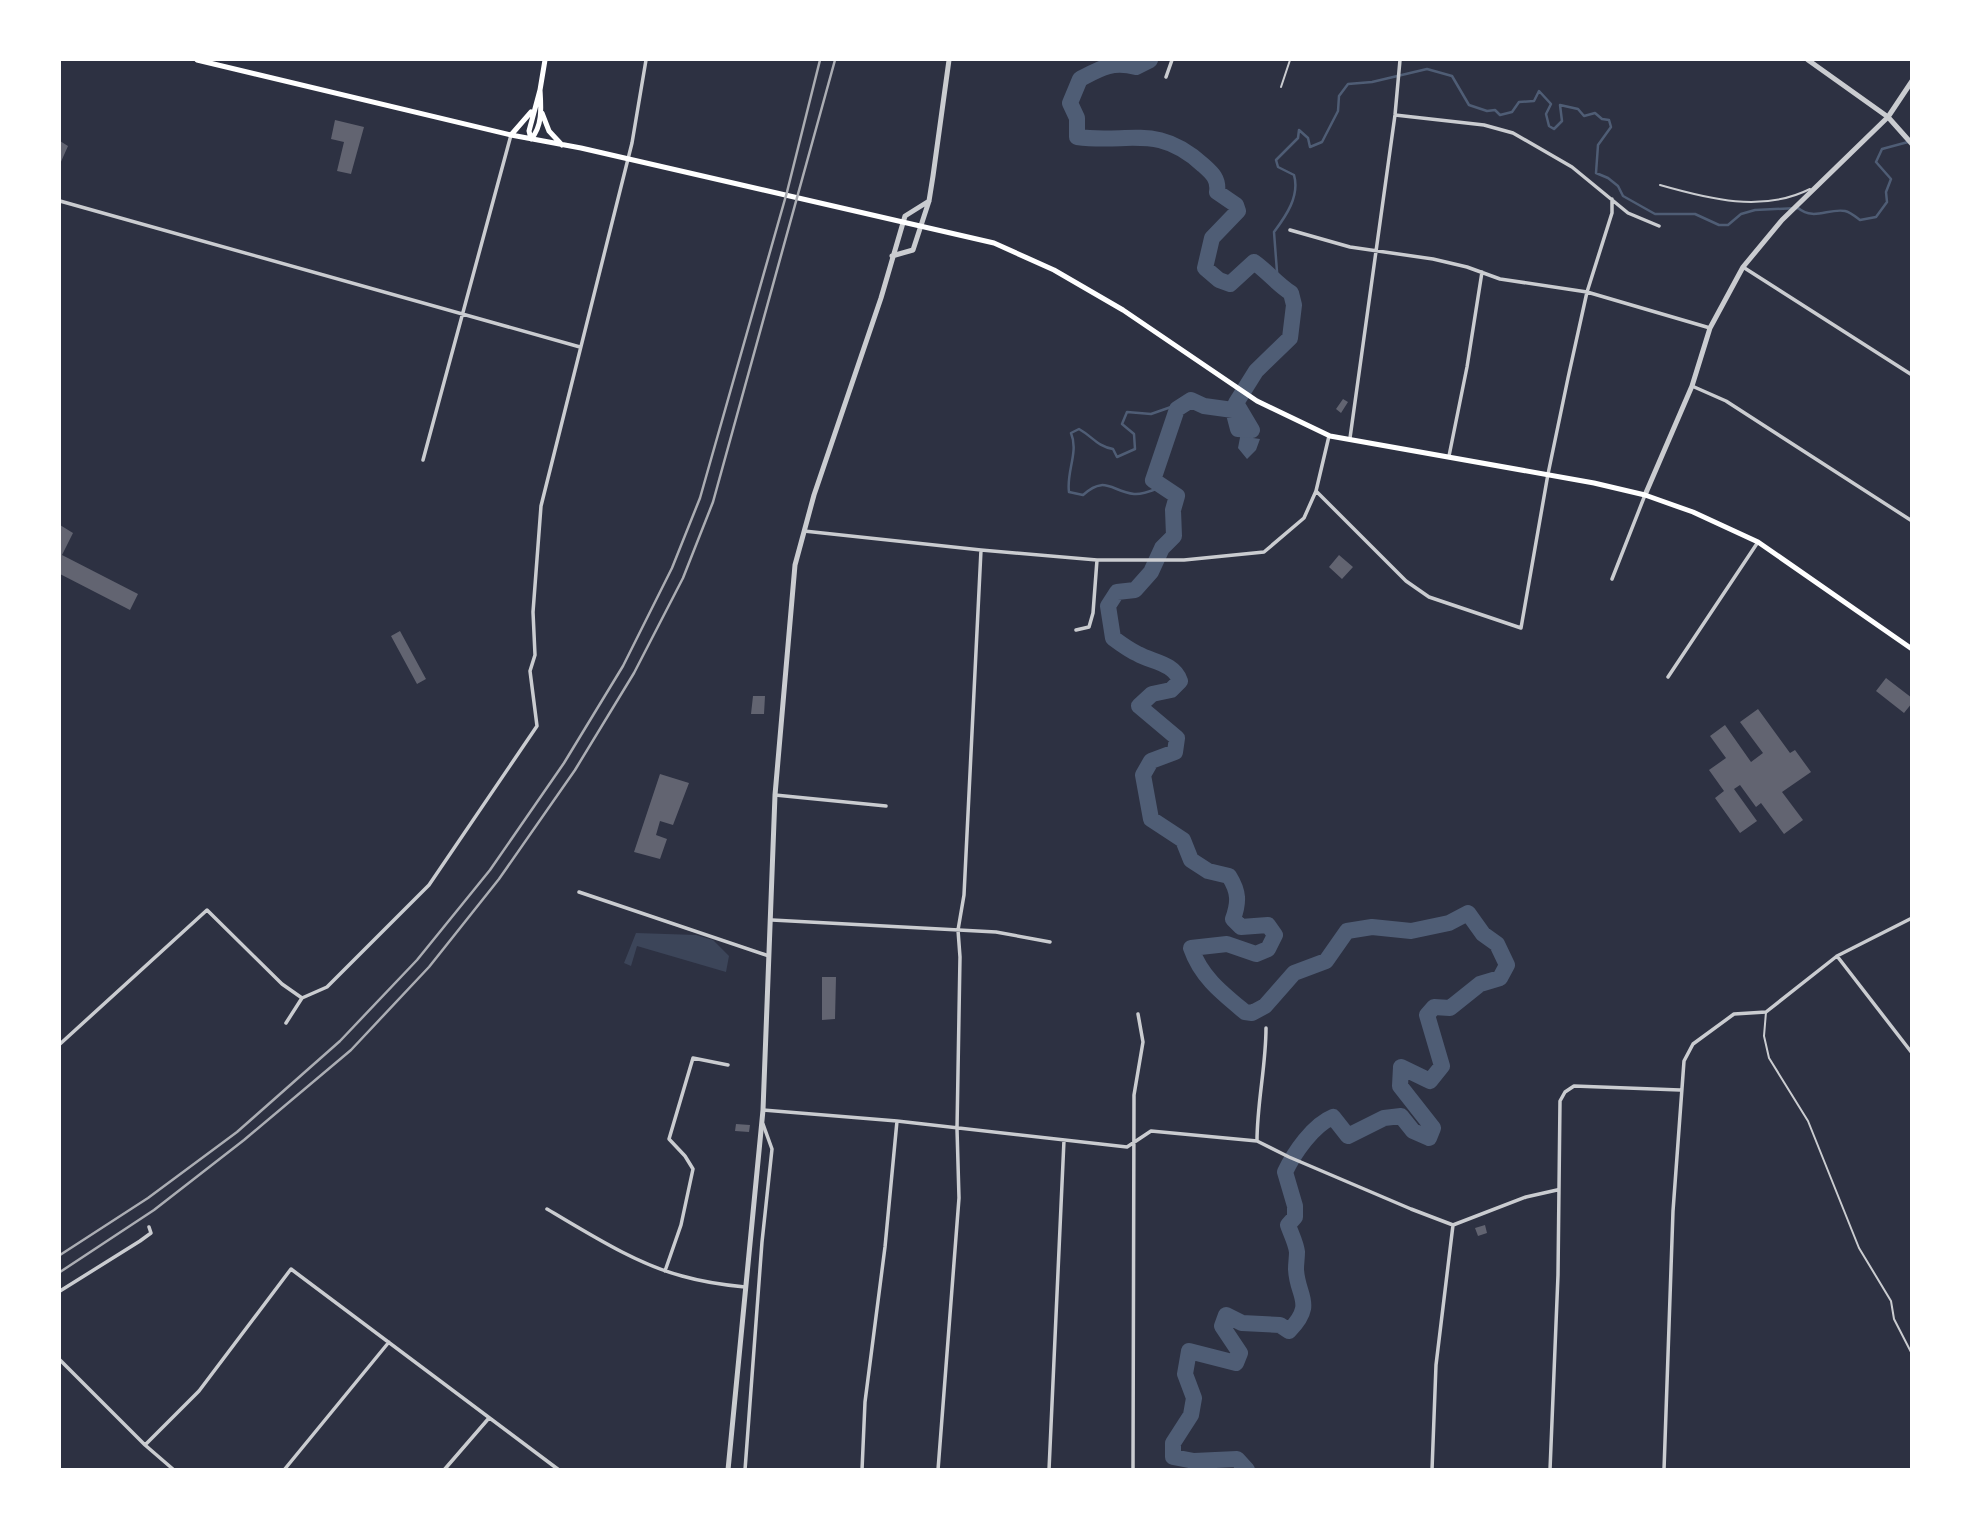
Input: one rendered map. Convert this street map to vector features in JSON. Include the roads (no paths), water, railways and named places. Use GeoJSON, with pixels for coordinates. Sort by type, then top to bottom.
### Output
{"type":"FeatureCollection","features":[{"type":"Feature","properties":{"kind":"main road"},"geometry":{"type":"LineString","coordinates":[[197,60],[511,135],[581,148],[969,237],[1006,248],[1054,270],[1123,310],[1257,401],[1330,436],[1548,474],[1645,495],[1693,512],[1758,542],[1912,649]]}},
{"type":"Feature","properties":{"kind":"main road"},"geometry":{"type":"LineString","coordinates":[[531,139],[529,131],[545,60]]}},
{"type":"Feature","properties":{"kind":"main road"},"geometry":{"type":"LineString","coordinates":[[531,139],[537,133],[541,111],[540,90]]}},
{"type":"Feature","properties":{"kind":"main road"},"geometry":{"type":"LineString","coordinates":[[511,135],[533,109]]}},
{"type":"Feature","properties":{"kind":"main road"},"geometry":{"type":"LineString","coordinates":[[541,111],[549,131],[562,145]]}},
{"type":"Feature","properties":{"kind":"street"},"geometry":{"type":"LineString","coordinates":[[286,1023],[302,998],[327,987],[429,885],[537,726],[530,671],[535,655],[533,612],[541,506],[632,143],[646,60]]}},
{"type":"Feature","properties":{"kind":"street"},"geometry":{"type":"LineString","coordinates":[[892,256],[912,250],[929,201],[949,60]]}},
{"type":"Feature","properties":{"kind":"street"},"geometry":{"type":"LineString","coordinates":[[1166,77],[1172,60]]}},
{"type":"Feature","properties":{"kind":"street"},"geometry":{"type":"LineString","coordinates":[[1350,438],[1395,115],[1399,60]]}},
{"type":"Feature","properties":{"kind":"street"},"geometry":{"type":"LineString","coordinates":[[1808,60],[1888,117],[1912,144]]}},
{"type":"Feature","properties":{"kind":"street"},"geometry":{"type":"LineString","coordinates":[[1612,579],[1692,386],[1710,328],[1743,267],[1782,220],[1888,117],[1912,81]]}},
{"type":"Feature","properties":{"kind":"street"},"geometry":{"type":"LineString","coordinates":[[1395,115],[1484,125],[1513,133],[1572,167],[1628,213],[1659,226]]}},
{"type":"Feature","properties":{"kind":"street"},"geometry":{"type":"LineString","coordinates":[[423,460],[511,135]]}},
{"type":"Feature","properties":{"kind":"street"},"geometry":{"type":"LineString","coordinates":[[1316,491],[1406,581],[1429,597],[1521,628],[1548,474],[1587,292],[1612,213],[1612,199]]}},
{"type":"Feature","properties":{"kind":"street"},"geometry":{"type":"LineString","coordinates":[[60,201],[580,347]]}},
{"type":"Feature","properties":{"kind":"street"},"geometry":{"type":"LineString","coordinates":[[728,1469],[763,1110],[771,956],[775,795],[795,565],[814,495],[881,298],[905,216],[929,201]]}},
{"type":"Feature","properties":{"kind":"street"},"geometry":{"type":"LineString","coordinates":[[1290,230],[1350,247],[1433,258],[1500,279],[1587,292],[1710,328]]}},
{"type":"Feature","properties":{"kind":"street"},"geometry":{"type":"LineString","coordinates":[[1743,267],[1912,375]]}},
{"type":"Feature","properties":{"kind":"street"},"geometry":{"type":"LineString","coordinates":[[1449,456],[1482,272]]}},
{"type":"Feature","properties":{"kind":"street"},"geometry":{"type":"LineString","coordinates":[[1692,386],[1726,401],[1912,521]]}},
{"type":"Feature","properties":{"kind":"street"},"geometry":{"type":"LineString","coordinates":[[804,531],[1097,560],[1161,561],[1264,552],[1304,518],[1316,491],[1330,436]]}},
{"type":"Feature","properties":{"kind":"street"},"geometry":{"type":"LineString","coordinates":[[1668,677],[1758,542]]}},
{"type":"Feature","properties":{"kind":"street"},"geometry":{"type":"LineString","coordinates":[[938,1469],[959,1198],[958,930],[964,895],[981,550]]}},
{"type":"Feature","properties":{"kind":"street"},"geometry":{"type":"LineString","coordinates":[[1076,630],[1089,627],[1093,613],[1097,560]]}},
{"type":"Feature","properties":{"kind":"street"},"geometry":{"type":"LineString","coordinates":[[775,795],[886,806]]}},
{"type":"Feature","properties":{"kind":"street"},"geometry":{"type":"LineString","coordinates":[[579,892],[771,956]]}},
{"type":"Feature","properties":{"kind":"street"},"geometry":{"type":"LineString","coordinates":[[60,1044],[206,910],[282,984],[302,998]]}},
{"type":"Feature","properties":{"kind":"street"},"geometry":{"type":"LineString","coordinates":[[1664,1469],[1670,1276],[1684,1061],[1693,1044],[1734,1014],[1766,1012],[1837,956],[1912,918]]}},
{"type":"Feature","properties":{"kind":"street"},"geometry":{"type":"LineString","coordinates":[[772,920],[996,932],[1050,942]]}},
{"type":"Feature","properties":{"kind":"street"},"geometry":{"type":"LineString","coordinates":[[1837,956],[1912,1053]]}},
{"type":"Feature","properties":{"kind":"street"},"geometry":{"type":"LineString","coordinates":[[1133,1469],[1134,1095],[1143,1042],[1138,1014]]}},
{"type":"Feature","properties":{"kind":"street"},"geometry":{"type":"LineString","coordinates":[[1257,1141],[1257,1119],[1266,1059],[1266,1028]]}},
{"type":"Feature","properties":{"kind":"street"},"geometry":{"type":"LineString","coordinates":[[665,1271],[681,1225],[693,1168],[669,1139],[693,1058],[728,1065]]}},
{"type":"Feature","properties":{"kind":"street"},"geometry":{"type":"LineString","coordinates":[[1550,1469],[1558,1275],[1560,1101],[1574,1086],[1681,1090]]}},
{"type":"Feature","properties":{"kind":"street"},"geometry":{"type":"LineString","coordinates":[[763,1110],[897,1121],[1127,1147],[1135,1139],[1151,1131],[1257,1141],[1300,1162],[1453,1225],[1526,1197],[1558,1190]]}},
{"type":"Feature","properties":{"kind":"street"},"geometry":{"type":"LineString","coordinates":[[745,1469],[762,1242],[772,1149],[762,1121]]}},
{"type":"Feature","properties":{"kind":"street"},"geometry":{"type":"LineString","coordinates":[[862,1469],[865,1402],[885,1247],[897,1121]]}},
{"type":"Feature","properties":{"kind":"street"},"geometry":{"type":"LineString","coordinates":[[1049,1469],[1065,1140]]}},
{"type":"Feature","properties":{"kind":"street"},"geometry":{"type":"LineString","coordinates":[[547,1209],[665,1271],[710,1283],[746,1287]]}},
{"type":"Feature","properties":{"kind":"street"},"geometry":{"type":"LineString","coordinates":[[1432,1469],[1436,1365],[1453,1225]]}},
{"type":"Feature","properties":{"kind":"street"},"geometry":{"type":"LineString","coordinates":[[60,1292],[151,1233],[149,1227]]}},
{"type":"Feature","properties":{"kind":"street"},"geometry":{"type":"LineString","coordinates":[[145,1445],[199,1391],[291,1269],[559,1469]]}},
{"type":"Feature","properties":{"kind":"street"},"geometry":{"type":"LineString","coordinates":[[284,1469],[389,1342]]}},
{"type":"Feature","properties":{"kind":"street"},"geometry":{"type":"LineString","coordinates":[[60,1360],[145,1445],[174,1469]]}},
{"type":"Feature","properties":{"kind":"street"},"geometry":{"type":"LineString","coordinates":[[444,1469],[489,1418]]}},
{"type":"Feature","properties":{"kind":"lane"},"geometry":{"type":"LineString","coordinates":[[1281,87],[1290,60]]}},
{"type":"Feature","properties":{"kind":"lane"},"geometry":{"type":"LineString","coordinates":[[1660,184],[1692,194],[1735,202],[1784,200],[1817,185]]}},
{"type":"Feature","properties":{"kind":"lane"},"geometry":{"type":"LineString","coordinates":[[1766,1012],[1764,1036],[1769,1058],[1808,1121],[1859,1248],[1891,1301],[1894,1319],[1912,1354]]}},
{"type":"Feature","properties":{"kind":"waterway"},"geometry":{"type":"LineString","coordinates":[[1150,60],[1136,67],[1107,67],[1080,79],[1070,103],[1077,118],[1077,137],[1157,140],[1187,152],[1212,174],[1217,183],[1217,192],[1236,205],[1238,211],[1212,238],[1205,268],[1219,280],[1230,284],[1254,262],[1291,293],[1294,305],[1290,338],[1256,371],[1236,403],[1252,430],[1238,429],[1233,410],[1204,406],[1191,400],[1177,409],[1153,480],[1177,496],[1173,510],[1174,536],[1162,548],[1151,572],[1135,590],[1117,592],[1108,606],[1113,638],[1125,647],[1173,670],[1180,681],[1171,690],[1152,694],[1139,706],[1177,738],[1175,752],[1151,761],[1143,775],[1151,819],[1183,840],[1191,860],[1208,871],[1229,876],[1237,897],[1233,919],[1241,927],[1268,925],[1275,935],[1268,949],[1256,954],[1227,944],[1191,948],[1200,968],[1213,984],[1245,1012],[1252,1013],[1265,1006],[1294,973],[1326,961],[1347,931],[1372,927],[1411,931],[1449,923],[1468,913],[1483,934],[1497,944],[1507,965],[1500,978],[1480,984],[1450,1008],[1434,1007],[1427,1015],[1442,1066],[1430,1081],[1401,1067],[1400,1086],[1433,1128],[1429,1138],[1413,1131],[1401,1116],[1384,1118],[1348,1136],[1333,1117],[1318,1126],[1293,1157],[1285,1172],[1295,1206],[1295,1217],[1288,1225],[1297,1254],[1297,1279],[1303,1306],[1302,1313],[1289,1331],[1280,1325],[1242,1323],[1226,1315],[1222,1326],[1240,1353],[1236,1363],[1189,1351],[1185,1374],[1194,1398],[1191,1415],[1173,1443],[1173,1457],[1194,1461],[1237,1459],[1247,1470]]}},
{"type":"Feature","properties":{"kind":"waterway"},"geometry":{"type":"LineString","coordinates":[[1278,285],[1274,232],[1291,205],[1295,183],[1294,175],[1278,167],[1276,160],[1298,138],[1299,130],[1308,138],[1310,147],[1322,142],[1338,111],[1339,96],[1348,84],[1372,82],[1427,69],[1452,76],[1469,105],[1487,111],[1495,110],[1500,115],[1512,112],[1519,102],[1534,101],[1539,91],[1551,104],[1546,114],[1549,126],[1554,129],[1562,121],[1560,105],[1578,109],[1584,116],[1595,113],[1602,119],[1609,120],[1611,127],[1598,145],[1596,173],[1618,186],[1623,196],[1655,214],[1695,214],[1719,225],[1728,225],[1741,214],[1755,210],[1798,208],[1810,214],[1845,211],[1860,220],[1876,217],[1887,202],[1886,192],[1891,179],[1876,162],[1882,149],[1908,142]]}},
{"type":"Feature","properties":{"kind":"waterway"},"geometry":{"type":"LineString","coordinates":[[1161,487],[1137,494],[1103,485],[1083,495],[1069,492],[1074,447],[1071,433],[1079,429],[1113,449],[1117,457],[1135,449],[1134,434],[1122,424],[1127,412],[1151,414],[1191,400]]}},
{"type":"Feature","properties":{"kind":"railway"},"geometry":{"type":"LineString","coordinates":[[60,1255],[148,1198],[237,1132],[340,1041],[417,960],[490,870],[564,763],[623,666],[672,568],[700,498],[787,192],[820,60]]}},
{"type":"Feature","properties":{"kind":"railway"},"geometry":{"type":"LineString","coordinates":[[60,1272],[154,1210],[244,1140],[351,1050],[429,967],[499,879],[575,770],[634,673],[683,578],[713,502],[835,60]]}}]}
